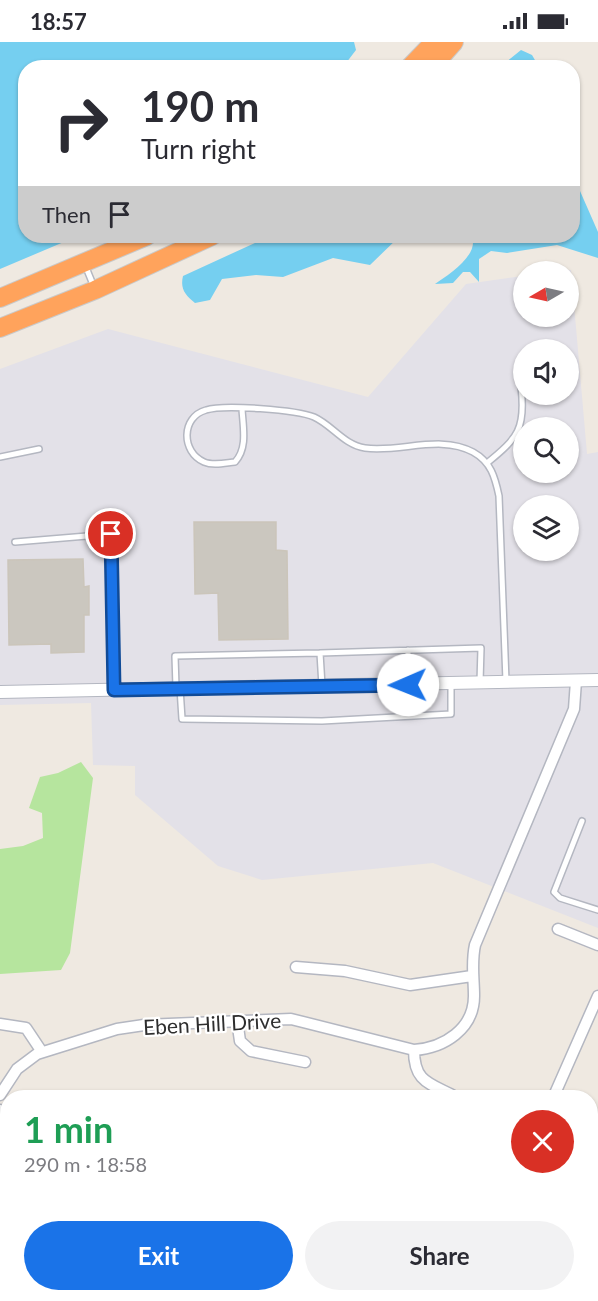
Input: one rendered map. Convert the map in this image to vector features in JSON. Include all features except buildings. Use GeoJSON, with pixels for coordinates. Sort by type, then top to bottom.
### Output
{"type":"FeatureCollection","features":[{"type":"Feature","properties":{"kind":"highway"},"geometry":{"type":"LineString","coordinates":[[417,60],[434,42]]}},
{"type":"Feature","properties":{"kind":"highway"},"geometry":{"type":"LineString","coordinates":[[438,60],[454,42]]}},
{"type":"Feature","properties":{"kind":"highway"},"geometry":{"type":"LineString","coordinates":[[0,298],[131,243]]}},
{"type":"Feature","properties":{"kind":"highway"},"geometry":{"type":"LineString","coordinates":[[0,328],[94,290],[197,243]]}},
{"type":"Feature","properties":{"kind":"street"},"geometry":{"type":"LineString","coordinates":[[443,1090],[420,1078],[414,1065],[414,1050],[437,1045],[460,1031],[473,1008],[472,957],[480,930],[574,709],[576,681]]}},
{"type":"Feature","properties":{"kind":"street"},"geometry":{"type":"LineString","coordinates":[[0,692],[598,681]]}},
{"type":"Feature","properties":{"kind":"street"},"geometry":{"type":"LineString","coordinates":[[558,928],[598,945]]}},
{"type":"Feature","properties":{"kind":"street"},"geometry":{"type":"LineString","coordinates":[[296,967],[345,971],[410,985],[472,976]]}},
{"type":"Feature","properties":{"kind":"street"},"geometry":{"type":"LineString","coordinates":[[556,1090],[598,996]]}},
{"type":"Feature","properties":{"kind":"street","name":"Eben Hill Drive"},"geometry":{"type":"LineString","coordinates":[[3,1090],[17,1069],[27,1060],[42,1053],[128,1027],[291,1018],[414,1050]]}},
{"type":"Feature","properties":{"kind":"street"},"geometry":{"type":"LineString","coordinates":[[237,1020],[240,1041],[251,1051],[305,1062]]}},
{"type":"Feature","properties":{"kind":"street"},"geometry":{"type":"LineString","coordinates":[[0,1024],[26,1028],[42,1053]]}},
{"type":"Feature","properties":{"kind":"lane"},"geometry":{"type":"LineString","coordinates":[[85,263],[94,290]]}},
{"type":"Feature","properties":{"kind":"lane"},"geometry":{"type":"LineString","coordinates":[[487,464],[518,434],[523,415],[522,405]]}},
{"type":"Feature","properties":{"kind":"lane"},"geometry":{"type":"LineString","coordinates":[[242,409],[244,443],[242,455],[235,462],[205,463],[191,454],[186,441],[188,429],[196,415],[207,410],[242,409],[271,410],[315,417],[350,443],[365,448],[447,445],[470,450],[487,464],[495,474],[500,496],[506,683]]}},
{"type":"Feature","properties":{"kind":"lane"},"geometry":{"type":"LineString","coordinates":[[0,457],[39,449]]}},
{"type":"Feature","properties":{"kind":"lane"},"geometry":{"type":"LineString","coordinates":[[15,542],[111,534],[114,690]]}},
{"type":"Feature","properties":{"kind":"lane"},"geometry":{"type":"LineString","coordinates":[[451,684],[451,714],[322,721],[182,719],[175,656],[480,648],[480,684]]}},
{"type":"Feature","properties":{"kind":"lane"},"geometry":{"type":"LineString","coordinates":[[408,650],[408,685]]}},
{"type":"Feature","properties":{"kind":"lane"},"geometry":{"type":"LineString","coordinates":[[320,653],[322,686]]}},
{"type":"Feature","properties":{"kind":"lane"},"geometry":{"type":"LineString","coordinates":[[582,821],[554,892],[560,898],[598,910]]}},
{"type":"Feature","properties":{"kind":"shaded area"},"geometry":{"type":"Polygon","coordinates":[[[513,277],[513,327],[576,327],[577,339],[513,339],[513,405],[579,405],[579,362],[587,454],[598,452],[598,928],[433,863],[262,880],[218,866],[135,795],[135,766],[93,765],[91,703],[0,705],[0,369],[108,329],[368,397],[466,284],[513,277]]]}},
{"type":"Feature","properties":{"kind":"green space"},"geometry":{"type":"Polygon","coordinates":[[[81,762],[93,778],[70,953],[61,970],[0,974],[0,849],[23,846],[43,838],[42,813],[29,808],[40,777],[58,773],[81,762]]]}},
{"type":"Feature","properties":{"kind":"water"},"geometry":{"type":"Polygon","coordinates":[[[0,42],[354,42],[356,50],[348,60],[18,60],[18,243],[61,243],[0,269],[0,42]]]}},
{"type":"Feature","properties":{"kind":"water"},"geometry":{"type":"Polygon","coordinates":[[[521,50],[532,55],[535,60],[509,60],[521,50]]]}},
{"type":"Feature","properties":{"kind":"water"},"geometry":{"type":"Polygon","coordinates":[[[580,191],[598,232],[598,258],[557,245],[507,253],[491,251],[479,259],[479,282],[470,272],[463,272],[453,283],[435,284],[460,265],[473,243],[580,243],[580,191]]]}},
{"type":"Feature","properties":{"kind":"water"},"geometry":{"type":"Polygon","coordinates":[[[255,243],[393,243],[370,265],[333,258],[283,277],[256,275],[222,279],[210,300],[195,303],[183,288],[183,276],[255,243]]]}},
{"type":"Feature","properties":{"kind":"route"},"geometry":{"type":"LineString","coordinates":[[111,534],[114,690],[408,685]]}}]}
